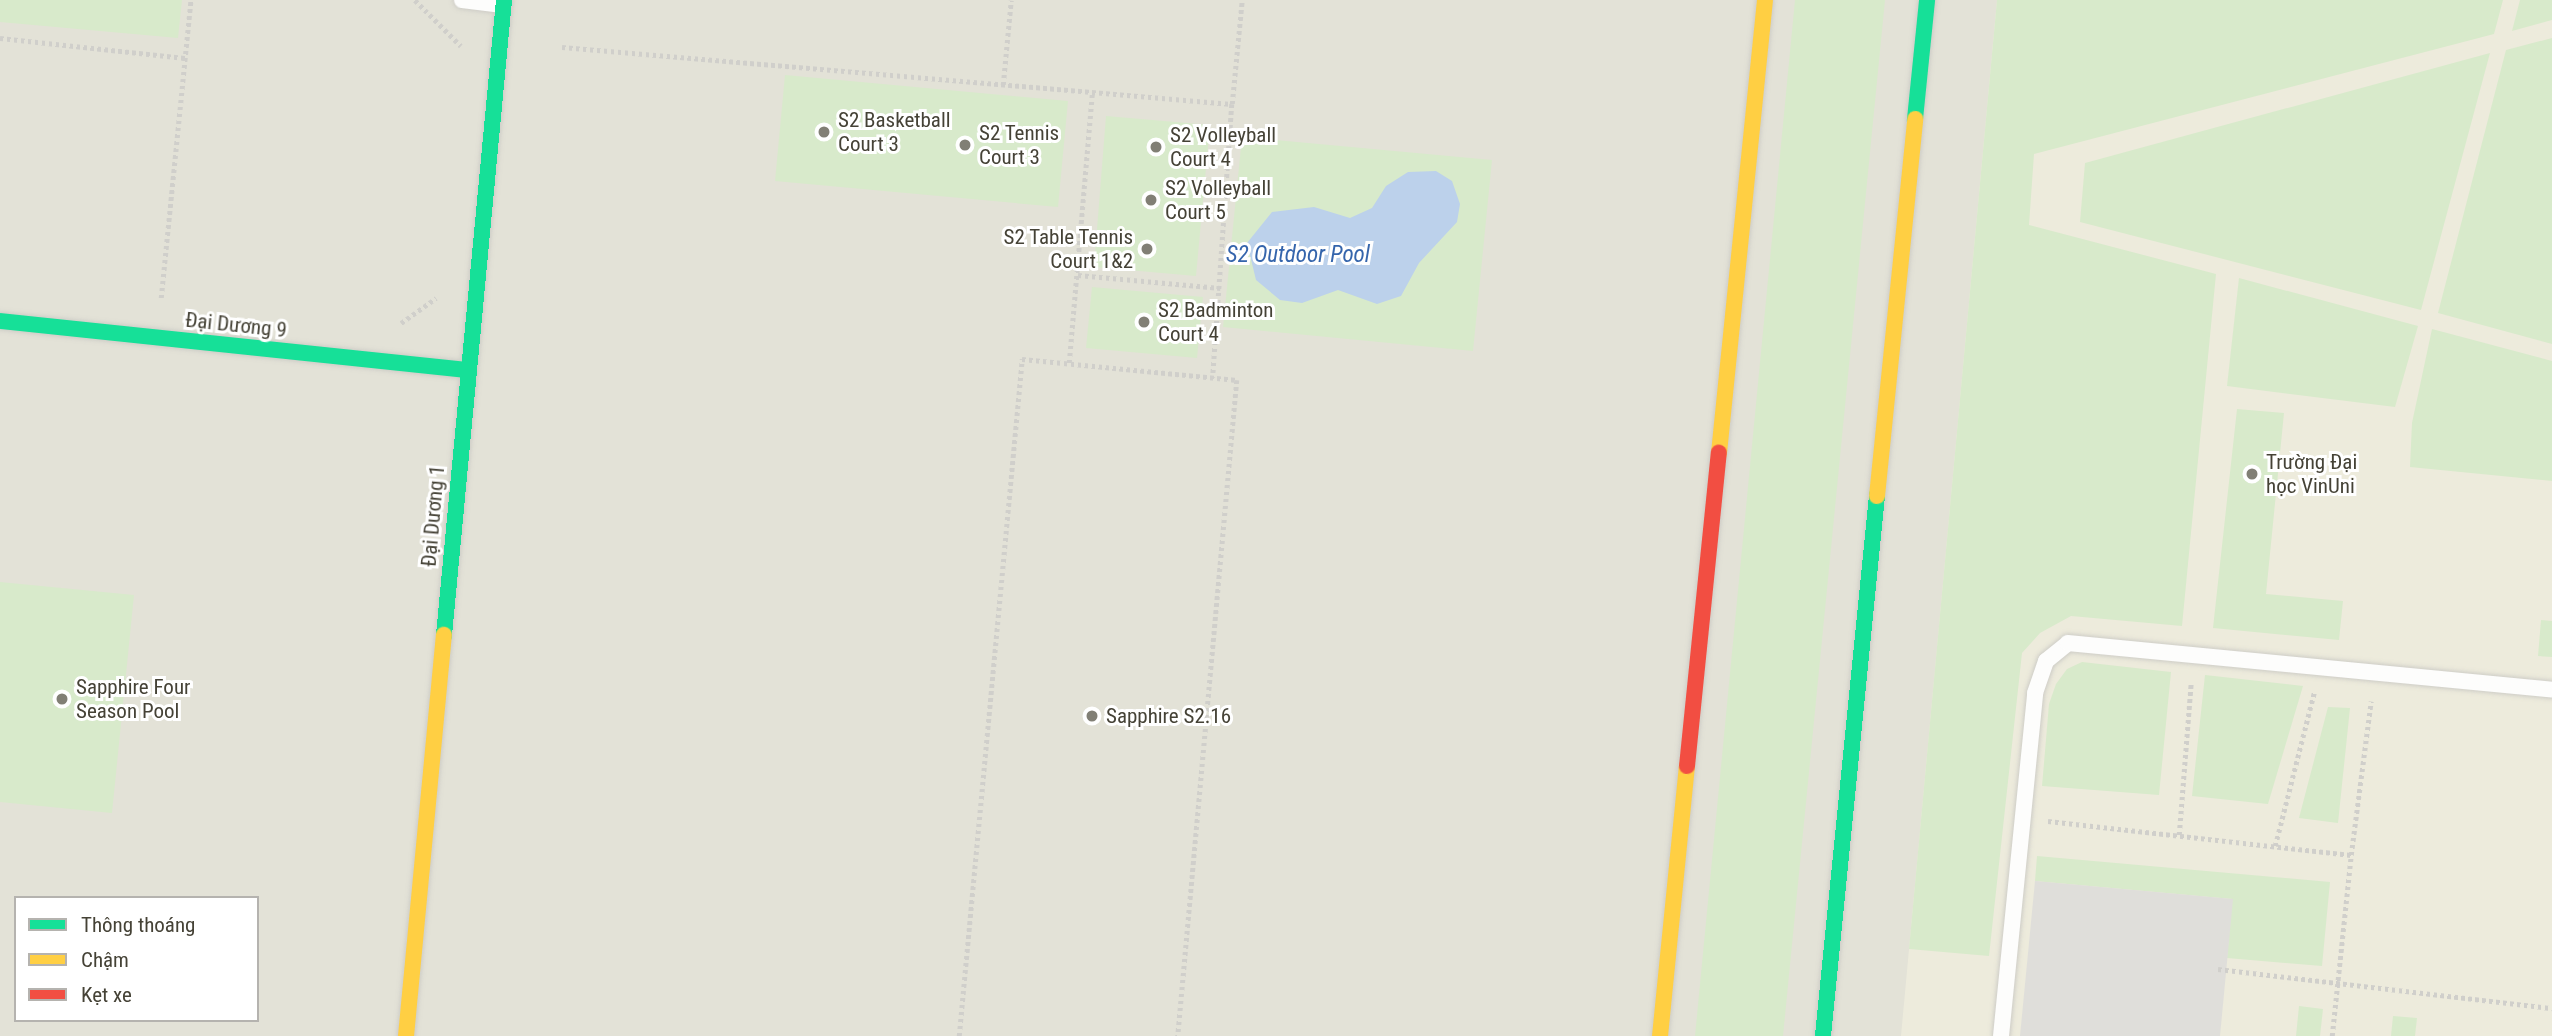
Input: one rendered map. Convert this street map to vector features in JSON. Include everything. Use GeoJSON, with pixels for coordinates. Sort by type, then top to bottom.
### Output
{"type":"FeatureCollection","features":[{"type":"Feature","properties":{"kind":"main road"},"geometry":{"type":"LineString","coordinates":[[1660,1036],[1765,0]]}},
{"type":"Feature","properties":{"kind":"main road"},"geometry":{"type":"LineString","coordinates":[[1823,1036],[1927,0]]}},
{"type":"Feature","properties":{"kind":"main road","name":"Đại Dương 1"},"geometry":{"type":"LineString","coordinates":[[406,1036],[504,2]]}},
{"type":"Feature","properties":{"kind":"main road","name":"Đại Dương 9"},"geometry":{"type":"LineString","coordinates":[[0,321],[468,370]]}},
{"type":"Feature","properties":{"kind":"lane"},"geometry":{"type":"LineString","coordinates":[[462,0],[504,2]]}},
{"type":"Feature","properties":{"kind":"lane"},"geometry":{"type":"LineString","coordinates":[[2001,1036],[2035,693],[2046,661],[2068,643],[2552,690]]}},
{"type":"Feature","properties":{"kind":"path"},"geometry":{"type":"LineString","coordinates":[[160,309],[191,0]]}},
{"type":"Feature","properties":{"kind":"path"},"geometry":{"type":"LineString","coordinates":[[1003,85],[1011,0]]}},
{"type":"Feature","properties":{"kind":"path"},"geometry":{"type":"LineString","coordinates":[[1213,377],[1242,0]]}},
{"type":"Feature","properties":{"kind":"path"},"geometry":{"type":"LineString","coordinates":[[0,38],[186,58]]}},
{"type":"Feature","properties":{"kind":"path"},"geometry":{"type":"LineString","coordinates":[[562,47],[1232,104]]}},
{"type":"Feature","properties":{"kind":"path"},"geometry":{"type":"LineString","coordinates":[[1069,363],[1092,93]]}},
{"type":"Feature","properties":{"kind":"path"},"geometry":{"type":"LineString","coordinates":[[1078,275],[1220,288]]}},
{"type":"Feature","properties":{"kind":"path"},"geometry":{"type":"LineString","coordinates":[[959,1036],[1022,359],[1237,380],[1178,1036]]}},
{"type":"Feature","properties":{"kind":"path"},"geometry":{"type":"LineString","coordinates":[[2179,835],[2193,655]]}},
{"type":"Feature","properties":{"kind":"path"},"geometry":{"type":"LineString","coordinates":[[2275,846],[2320,668]]}},
{"type":"Feature","properties":{"kind":"path"},"geometry":{"type":"LineString","coordinates":[[2332,1036],[2336,980],[2375,673]]}},
{"type":"Feature","properties":{"kind":"path"},"geometry":{"type":"LineString","coordinates":[[2023,818],[2351,855]]}},
{"type":"Feature","properties":{"kind":"path"},"geometry":{"type":"LineString","coordinates":[[2218,969],[2336,980],[2552,1008]]}},
{"type":"Feature","properties":{"kind":"shaded area"},"geometry":{"type":"Polygon","coordinates":[[[0,0],[2552,0],[2552,1036],[0,1036],[0,0]]]}},
{"type":"Feature","properties":{"kind":"shaded area","name":"Trường Đại học VinUni"},"geometry":{"type":"Polygon","coordinates":[[[1997,0],[2552,0],[2552,1036],[1901,1036],[1997,0]]]}},
{"type":"Feature","properties":{"kind":"shaded area"},"geometry":{"type":"Polygon","coordinates":[[[2035,881],[2233,899],[2220,1036],[2020,1036],[2035,881]]]}},
{"type":"Feature","properties":{"kind":"green space"},"geometry":{"type":"Polygon","coordinates":[[[0,0],[182,0],[178,38],[0,22],[0,0]]]}},
{"type":"Feature","properties":{"kind":"green space"},"geometry":{"type":"Polygon","coordinates":[[[1795,0],[1885,0],[1783,1036],[1695,1036],[1795,0]]]}},
{"type":"Feature","properties":{"kind":"green space"},"geometry":{"type":"Polygon","coordinates":[[[1997,0],[2503,0],[2494,34],[2034,154],[2029,225],[2216,274],[2182,626],[2071,616],[2040,633],[2022,653],[1989,956],[1909,949],[1997,0]]]}},
{"type":"Feature","properties":{"kind":"green space"},"geometry":{"type":"Polygon","coordinates":[[[2520,0],[2552,0],[2552,20],[2512,31],[2520,0]]]}},
{"type":"Feature","properties":{"kind":"green space"},"geometry":{"type":"Polygon","coordinates":[[[2552,38],[2552,344],[2438,313],[2506,50],[2552,38]]]}},
{"type":"Feature","properties":{"kind":"green space"},"geometry":{"type":"Polygon","coordinates":[[[2490,53],[2421,310],[2080,222],[2085,163],[2490,53]]]}},
{"type":"Feature","properties":{"kind":"green space","name":"S2 Tennis Court 3"},"geometry":{"type":"Polygon","coordinates":[[[785,75],[1068,101],[1058,207],[775,181],[785,75]]]}},
{"type":"Feature","properties":{"kind":"green space"},"geometry":{"type":"Polygon","coordinates":[[[1106,116],[1210,125],[1196,276],[1094,267],[1106,116]]]}},
{"type":"Feature","properties":{"kind":"green space"},"geometry":{"type":"Polygon","coordinates":[[[1242,137],[1492,160],[1473,351],[1223,327],[1242,137]]]}},
{"type":"Feature","properties":{"kind":"green space"},"geometry":{"type":"Polygon","coordinates":[[[2239,278],[2418,326],[2395,407],[2227,386],[2239,278]]]}},
{"type":"Feature","properties":{"kind":"green space","name":"S2 Badminton Court 4"},"geometry":{"type":"Polygon","coordinates":[[[1092,287],[1203,297],[1197,358],[1086,348],[1092,287]]]}},
{"type":"Feature","properties":{"kind":"green space"},"geometry":{"type":"Polygon","coordinates":[[[2432,329],[2552,361],[2552,481],[2410,467],[2412,423],[2432,329]]]}},
{"type":"Feature","properties":{"kind":"green space"},"geometry":{"type":"Polygon","coordinates":[[[2237,409],[2284,413],[2266,594],[2343,601],[2339,640],[2213,628],[2237,409]]]}},
{"type":"Feature","properties":{"kind":"green space","name":"Sapphire Four Season Pool"},"geometry":{"type":"Polygon","coordinates":[[[0,582],[134,595],[112,813],[0,802],[0,582]]]}},
{"type":"Feature","properties":{"kind":"green space"},"geometry":{"type":"Polygon","coordinates":[[[2541,620],[2552,621],[2552,657],[2538,656],[2541,620]]]}},
{"type":"Feature","properties":{"kind":"green space"},"geometry":{"type":"Polygon","coordinates":[[[2082,662],[2171,672],[2159,795],[2042,786],[2049,704],[2056,684],[2067,669],[2082,662]]]}},
{"type":"Feature","properties":{"kind":"green space"},"geometry":{"type":"Polygon","coordinates":[[[2205,675],[2303,686],[2268,804],[2192,796],[2205,675]]]}},
{"type":"Feature","properties":{"kind":"green space"},"geometry":{"type":"Polygon","coordinates":[[[2328,707],[2350,708],[2338,823],[2299,818],[2328,707]]]}},
{"type":"Feature","properties":{"kind":"green space"},"geometry":{"type":"Polygon","coordinates":[[[2037,856],[2330,882],[2322,966],[2227,958],[2232,899],[2035,881],[2037,856]]]}},
{"type":"Feature","properties":{"kind":"green space"},"geometry":{"type":"Polygon","coordinates":[[[2299,1006],[2323,1009],[2320,1036],[2296,1036],[2299,1006]]]}},
{"type":"Feature","properties":{"kind":"green space"},"geometry":{"type":"Polygon","coordinates":[[[2393,1016],[2417,1018],[2415,1036],[2391,1036],[2393,1016]]]}},
{"type":"Feature","properties":{"kind":"water","name":"S2 Outdoor Pool"},"geometry":{"type":"Polygon","coordinates":[[[1436,171],[1452,181],[1460,204],[1457,222],[1419,263],[1401,296],[1377,304],[1338,290],[1302,303],[1280,300],[1256,280],[1247,243],[1272,212],[1314,207],[1350,218],[1372,208],[1386,186],[1408,172],[1436,171]]]}},
{"type":"Feature","properties":{"kind":"traffic: fast"},"geometry":{"type":"LineString","coordinates":[[444,635],[504,0]]}},
{"type":"Feature","properties":{"kind":"traffic: fast"},"geometry":{"type":"LineString","coordinates":[[1915,119],[1927,0]]}},
{"type":"Feature","properties":{"kind":"traffic: fast"},"geometry":{"type":"LineString","coordinates":[[0,321],[468,370]]}},
{"type":"Feature","properties":{"kind":"traffic: fast"},"geometry":{"type":"LineString","coordinates":[[1823,1036],[1877,496]]}},
{"type":"Feature","properties":{"kind":"traffic: slow"},"geometry":{"type":"LineString","coordinates":[[1719,453],[1765,0]]}},
{"type":"Feature","properties":{"kind":"traffic: slow"},"geometry":{"type":"LineString","coordinates":[[1877,496],[1915,119]]}},
{"type":"Feature","properties":{"kind":"traffic: slow"},"geometry":{"type":"LineString","coordinates":[[406,1036],[444,635]]}},
{"type":"Feature","properties":{"kind":"traffic: slow"},"geometry":{"type":"LineString","coordinates":[[1660,1036],[1687,766]]}},
{"type":"Feature","properties":{"kind":"traffic: jam"},"geometry":{"type":"LineString","coordinates":[[1687,766],[1719,453]]}},
{"type":"Feature","properties":{"kind":"place","name":"S2 Basketball Court 3"},"geometry":{"type":"Point","coordinates":[824,132]}},
{"type":"Feature","properties":{"kind":"place","name":"S2 Tennis Court 3"},"geometry":{"type":"Point","coordinates":[965,145]}},
{"type":"Feature","properties":{"kind":"place","name":"S2 Volleyball Court 4"},"geometry":{"type":"Point","coordinates":[1156,147]}},
{"type":"Feature","properties":{"kind":"place","name":"S2 Volleyball Court 5"},"geometry":{"type":"Point","coordinates":[1151,200]}},
{"type":"Feature","properties":{"kind":"place","name":"S2 Table Tennis Court 1&2"},"geometry":{"type":"Point","coordinates":[1147,249]}},
{"type":"Feature","properties":{"kind":"place","name":"S2 Badminton Court 4"},"geometry":{"type":"Point","coordinates":[1144,322]}},
{"type":"Feature","properties":{"kind":"place","name":"Trường Đại học VinUni"},"geometry":{"type":"Point","coordinates":[2252,474]}},
{"type":"Feature","properties":{"kind":"place","name":"Sapphire Four Season Pool"},"geometry":{"type":"Point","coordinates":[62,699]}},
{"type":"Feature","properties":{"kind":"place","name":"Sapphire S2.16"},"geometry":{"type":"Point","coordinates":[1092,716]}}]}
